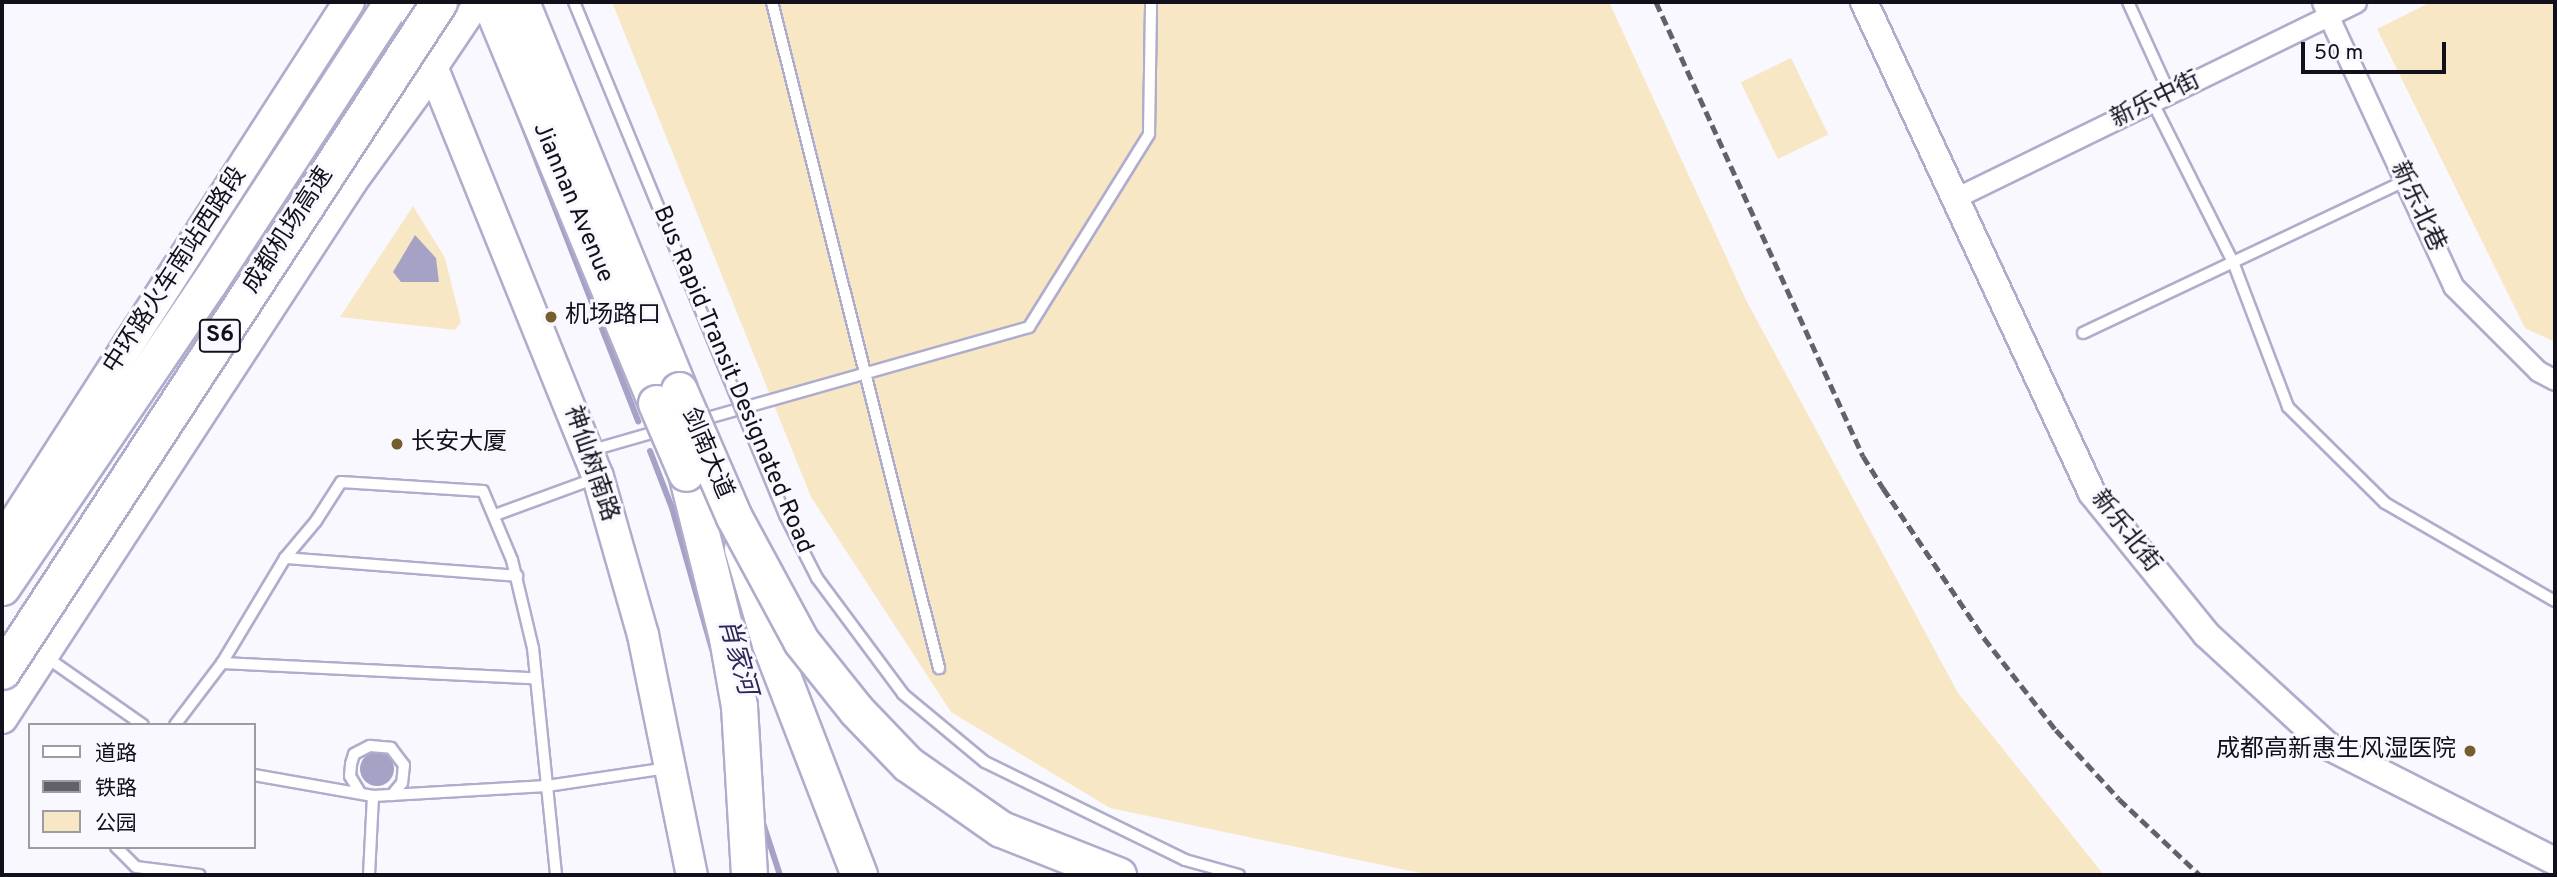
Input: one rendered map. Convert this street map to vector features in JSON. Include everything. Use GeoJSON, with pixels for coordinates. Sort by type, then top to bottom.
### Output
{"type":"FeatureCollection","features":[{"type":"Feature","properties":{"kind":"highway","name":"成都机场高速"},"geometry":{"type":"LineString","coordinates":[[2,587],[208,285],[394,2]]}},
{"type":"Feature","properties":{"kind":"highway","name":"成都机场高速"},"geometry":{"type":"LineString","coordinates":[[2,671],[439,2]]}},
{"type":"Feature","properties":{"kind":"highway","name":"Jiannan Avenue"},"geometry":{"type":"LineString","coordinates":[[490,2],[686,473]]}},
{"type":"Feature","properties":{"kind":"highway","name":"剑南大道"},"geometry":{"type":"LineString","coordinates":[[521,2],[734,517]]}},
{"type":"Feature","properties":{"kind":"highway"},"geometry":{"type":"LineString","coordinates":[[686,473],[770,644],[859,875]]}},
{"type":"Feature","properties":{"kind":"highway"},"geometry":{"type":"LineString","coordinates":[[686,473],[727,638],[739,706],[749,875]]}},
{"type":"Feature","properties":{"kind":"highway"},"geometry":{"type":"LineString","coordinates":[[734,517],[770,644]]}},
{"type":"Feature","properties":{"kind":"highway"},"geometry":{"type":"LineString","coordinates":[[734,517],[801,640],[856,710],[908,764],[1001,829],[1118,875]]}},
{"type":"Feature","properties":{"kind":"main road","name":"中环路火车南站西路段"},"geometry":{"type":"LineString","coordinates":[[2,541],[349,2]]}},
{"type":"Feature","properties":{"kind":"main road"},"geometry":{"type":"LineString","coordinates":[[394,2],[433,69]]}},
{"type":"Feature","properties":{"kind":"main road"},"geometry":{"type":"LineString","coordinates":[[411,2],[433,69]]}},
{"type":"Feature","properties":{"kind":"main road"},"geometry":{"type":"LineString","coordinates":[[2,719],[352,181],[433,69]]}},
{"type":"Feature","properties":{"kind":"main road","name":"神仙树南路"},"geometry":{"type":"LineString","coordinates":[[433,69],[593,464],[643,635],[667,767],[692,875]]}},
{"type":"Feature","properties":{"kind":"street"},"geometry":{"type":"LineString","coordinates":[[433,69],[478,2]]}},
{"type":"Feature","properties":{"kind":"street","name":"新乐北街"},"geometry":{"type":"LineString","coordinates":[[1864,2],[2092,493],[2206,634],[2328,746],[2555,861]]}},
{"type":"Feature","properties":{"kind":"street","name":"新乐中街"},"geometry":{"type":"LineString","coordinates":[[1955,198],[2162,99],[2326,10],[2356,2]]}},
{"type":"Feature","properties":{"kind":"street","name":"新乐北巷"},"geometry":{"type":"LineString","coordinates":[[2326,10],[2453,286],[2538,371],[2555,380]]}},
{"type":"Feature","properties":{"kind":"lane","name":"Bus Rapid Transit Designated Road"},"geometry":{"type":"LineString","coordinates":[[574,2],[785,515],[817,578],[902,694],[985,762],[1185,860],[1239,875]]}},
{"type":"Feature","properties":{"kind":"lane"},"geometry":{"type":"LineString","coordinates":[[772,2],[868,372],[939,668]]}},
{"type":"Feature","properties":{"kind":"lane"},"geometry":{"type":"LineString","coordinates":[[495,515],[593,464],[868,372],[1029,327],[1149,134],[1151,2]]}},
{"type":"Feature","properties":{"kind":"lane"},"geometry":{"type":"LineString","coordinates":[[2128,2],[2162,99],[2232,262],[2288,407],[2385,502],[2555,601]]}},
{"type":"Feature","properties":{"kind":"lane"},"geometry":{"type":"LineString","coordinates":[[2083,333],[2405,181]]}},
{"type":"Feature","properties":{"kind":"lane"},"geometry":{"type":"LineString","coordinates":[[177,723],[222,663],[285,558],[316,522],[341,482],[483,491],[495,515],[517,576],[533,648],[533,678],[556,875]]}},
{"type":"Feature","properties":{"kind":"lane"},"geometry":{"type":"LineString","coordinates":[[285,558],[517,576]]}},
{"type":"Feature","properties":{"kind":"lane"},"geometry":{"type":"LineString","coordinates":[[43,656],[140,723]]}},
{"type":"Feature","properties":{"kind":"lane"},"geometry":{"type":"LineString","coordinates":[[222,663],[533,678]]}},
{"type":"Feature","properties":{"kind":"lane"},"geometry":{"type":"LineString","coordinates":[[359,792],[350,776],[351,764],[354,754],[370,746],[391,748],[404,765],[402,783],[392,795]]}},
{"type":"Feature","properties":{"kind":"lane"},"geometry":{"type":"LineString","coordinates":[[256,775],[373,796],[547,786],[667,767]]}},
{"type":"Feature","properties":{"kind":"lane"},"geometry":{"type":"LineString","coordinates":[[369,875],[373,796]]}},
{"type":"Feature","properties":{"kind":"lane"},"geometry":{"type":"LineString","coordinates":[[118,849],[136,867],[200,875]]}},
{"type":"Feature","properties":{"kind":"green space"},"geometry":{"type":"Polygon","coordinates":[[[612,2],[1609,2],[1746,300],[1958,693],[2104,875],[1430,875],[1110,808],[951,712],[811,497],[612,2]]]}},
{"type":"Feature","properties":{"kind":"green space"},"geometry":{"type":"Polygon","coordinates":[[[2431,2],[2555,2],[2555,342],[2525,328],[2377,29],[2431,2]]]}},
{"type":"Feature","properties":{"kind":"green space"},"geometry":{"type":"Polygon","coordinates":[[[1791,58],[1828,134],[1778,159],[1741,83],[1791,58]]]}},
{"type":"Feature","properties":{"kind":"green space"},"geometry":{"type":"Polygon","coordinates":[[[413,206],[445,258],[461,322],[455,330],[340,317],[413,206]]]}},
{"type":"Feature","properties":{"kind":"shaded area"},"geometry":{"type":"Polygon","coordinates":[[[415,235],[436,258],[439,282],[401,282],[393,272],[415,235]]]}},
{"type":"Feature","properties":{"kind":"shaded area"},"geometry":{"type":"Polygon","coordinates":[[[377,752],[389,757],[394,769],[389,781],[377,786],[365,781],[360,769],[365,757],[377,752]]]}},
{"type":"Feature","properties":{"kind":"waterway","name":"肖家河"},"geometry":{"type":"LineString","coordinates":[[518,113],[638,421]]}},
{"type":"Feature","properties":{"kind":"waterway","name":"肖家河"},"geometry":{"type":"LineString","coordinates":[[650,451],[672,508],[712,649]]}},
{"type":"Feature","properties":{"kind":"waterway","name":"肖家河"},"geometry":{"type":"LineString","coordinates":[[761,817],[780,875]]}},
{"type":"Feature","properties":{"kind":"railway"},"geometry":{"type":"LineString","coordinates":[[1656,2],[1863,456],[1984,638],[2056,730],[2119,799],[2200,875]]}},
{"type":"Feature","properties":{"kind":"place","name":"机场路口"},"geometry":{"type":"Point","coordinates":[551,317]}},
{"type":"Feature","properties":{"kind":"place","name":"长安大厦"},"geometry":{"type":"Point","coordinates":[397,444]}},
{"type":"Feature","properties":{"kind":"place","name":"成都高新惠生风湿医院"},"geometry":{"type":"Point","coordinates":[2470,751]}}]}
